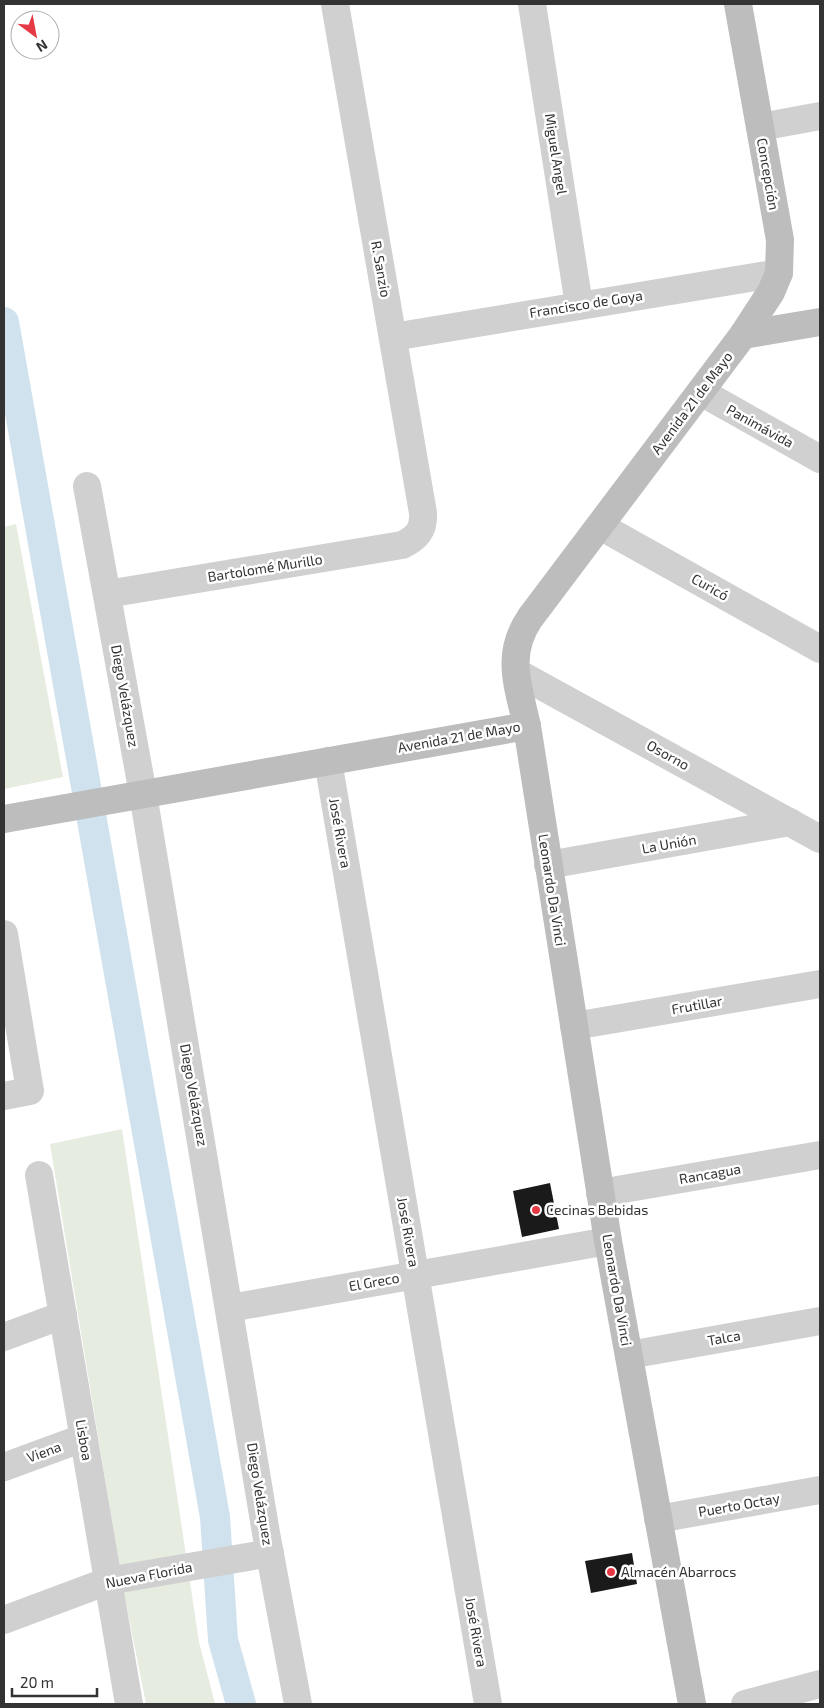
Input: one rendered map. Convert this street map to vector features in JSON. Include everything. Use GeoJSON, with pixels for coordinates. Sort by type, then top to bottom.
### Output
{"type":"FeatureCollection","features":[{"type":"Feature","properties":{"kind":"street","name":"R. Sanzio"},"geometry":{"type":"LineString","coordinates":[[335,4],[423,513],[424,524],[419,534]]}},
{"type":"Feature","properties":{"kind":"street","name":"Miguel Angel"},"geometry":{"type":"LineString","coordinates":[[532,4],[579,305]]}},
{"type":"Feature","properties":{"kind":"street","name":"Concepción"},"geometry":{"type":"LineString","coordinates":[[738,4],[780,240],[779,273],[771,292],[743,335]]}},
{"type":"Feature","properties":{"kind":"street"},"geometry":{"type":"LineString","coordinates":[[760,127],[820,116]]}},
{"type":"Feature","properties":{"kind":"street","name":"Francisco de Goya"},"geometry":{"type":"LineString","coordinates":[[393,337],[779,273]]}},
{"type":"Feature","properties":{"kind":"street"},"geometry":{"type":"LineString","coordinates":[[743,335],[820,322]]}},
{"type":"Feature","properties":{"kind":"street","name":"Avenida 21 de Mayo"},"geometry":{"type":"LineString","coordinates":[[4,819],[527,726],[516,672],[516,649],[522,629],[743,335]]}},
{"type":"Feature","properties":{"kind":"street","name":"Panimávida"},"geometry":{"type":"LineString","coordinates":[[700,392],[820,459]]}},
{"type":"Feature","properties":{"kind":"street","name":"Diego Velázquez"},"geometry":{"type":"LineString","coordinates":[[87,486],[106,594],[130,796],[230,1308],[259,1555],[298,1704]]}},
{"type":"Feature","properties":{"kind":"street","name":"Curicó"},"geometry":{"type":"LineString","coordinates":[[600,526],[820,649]]}},
{"type":"Feature","properties":{"kind":"street","name":"Bartolomé Murillo"},"geometry":{"type":"LineString","coordinates":[[106,594],[402,545],[412,541],[419,534]]}},
{"type":"Feature","properties":{"kind":"street","name":"Osorno"},"geometry":{"type":"LineString","coordinates":[[516,672],[820,839]]}},
{"type":"Feature","properties":{"kind":"street","name":"Leonardo Da Vinci"},"geometry":{"type":"LineString","coordinates":[[527,726],[600,1194],[692,1704]]}},
{"type":"Feature","properties":{"kind":"street","name":"José Rivera"},"geometry":{"type":"LineString","coordinates":[[328,761],[488,1704]]}},
{"type":"Feature","properties":{"kind":"street","name":"La Unión"},"geometry":{"type":"LineString","coordinates":[[548,865],[790,822]]}},
{"type":"Feature","properties":{"kind":"street"},"geometry":{"type":"LineString","coordinates":[[4,934],[30,1091],[4,1096]]}},
{"type":"Feature","properties":{"kind":"street","name":"Frutillar"},"geometry":{"type":"LineString","coordinates":[[574,1026],[820,984]]}},
{"type":"Feature","properties":{"kind":"street","name":"Rancagua"},"geometry":{"type":"LineString","coordinates":[[600,1194],[820,1155]]}},
{"type":"Feature","properties":{"kind":"street","name":"Lisboa"},"geometry":{"type":"LineString","coordinates":[[39,1175],[129,1704]]}},
{"type":"Feature","properties":{"kind":"street","name":"El Greco"},"geometry":{"type":"LineString","coordinates":[[230,1308],[608,1241]]}},
{"type":"Feature","properties":{"kind":"street"},"geometry":{"type":"LineString","coordinates":[[4,1337],[63,1315]]}},
{"type":"Feature","properties":{"kind":"street","name":"Talca"},"geometry":{"type":"LineString","coordinates":[[629,1355],[820,1321]]}},
{"type":"Feature","properties":{"kind":"street","name":"Viena"},"geometry":{"type":"LineString","coordinates":[[4,1467],[84,1438]]}},
{"type":"Feature","properties":{"kind":"street","name":"Puerto Octay"},"geometry":{"type":"LineString","coordinates":[[658,1519],[820,1490]]}},
{"type":"Feature","properties":{"kind":"street","name":"Nueva Florida"},"geometry":{"type":"LineString","coordinates":[[4,1620],[108,1582],[259,1555]]}},
{"type":"Feature","properties":{"kind":"street"},"geometry":{"type":"LineString","coordinates":[[744,1704],[820,1684]]}},
{"type":"Feature","properties":{"kind":"shaded area"},"geometry":{"type":"Polygon","coordinates":[[[16,524],[63,777],[4,789],[4,527],[16,524]]]}},
{"type":"Feature","properties":{"kind":"shaded area"},"geometry":{"type":"Polygon","coordinates":[[[122,1129],[199,1642],[215,1704],[146,1704],[123,1588],[50,1144],[122,1129]]]}},
{"type":"Feature","properties":{"kind":"building","name":"Cecinas Bebidas"},"geometry":{"type":"Polygon","coordinates":[[[550,1183],[559,1229],[522,1237],[513,1191],[550,1183]]]}},
{"type":"Feature","properties":{"kind":"building","name":"Almacén Abarrocs"},"geometry":{"type":"Polygon","coordinates":[[[632,1553],[637,1584],[591,1593],[585,1561],[632,1553]]]}},
{"type":"Feature","properties":{"kind":"waterway"},"geometry":{"type":"LineString","coordinates":[[4,322],[215,1517],[223,1640],[241,1704]]}},
{"type":"Feature","properties":{"kind":"place","name":"Cecinas Bebidas"},"geometry":{"type":"Point","coordinates":[536,1210]}},
{"type":"Feature","properties":{"kind":"place","name":"Almacén Abarrocs"},"geometry":{"type":"Point","coordinates":[611,1572]}}]}
